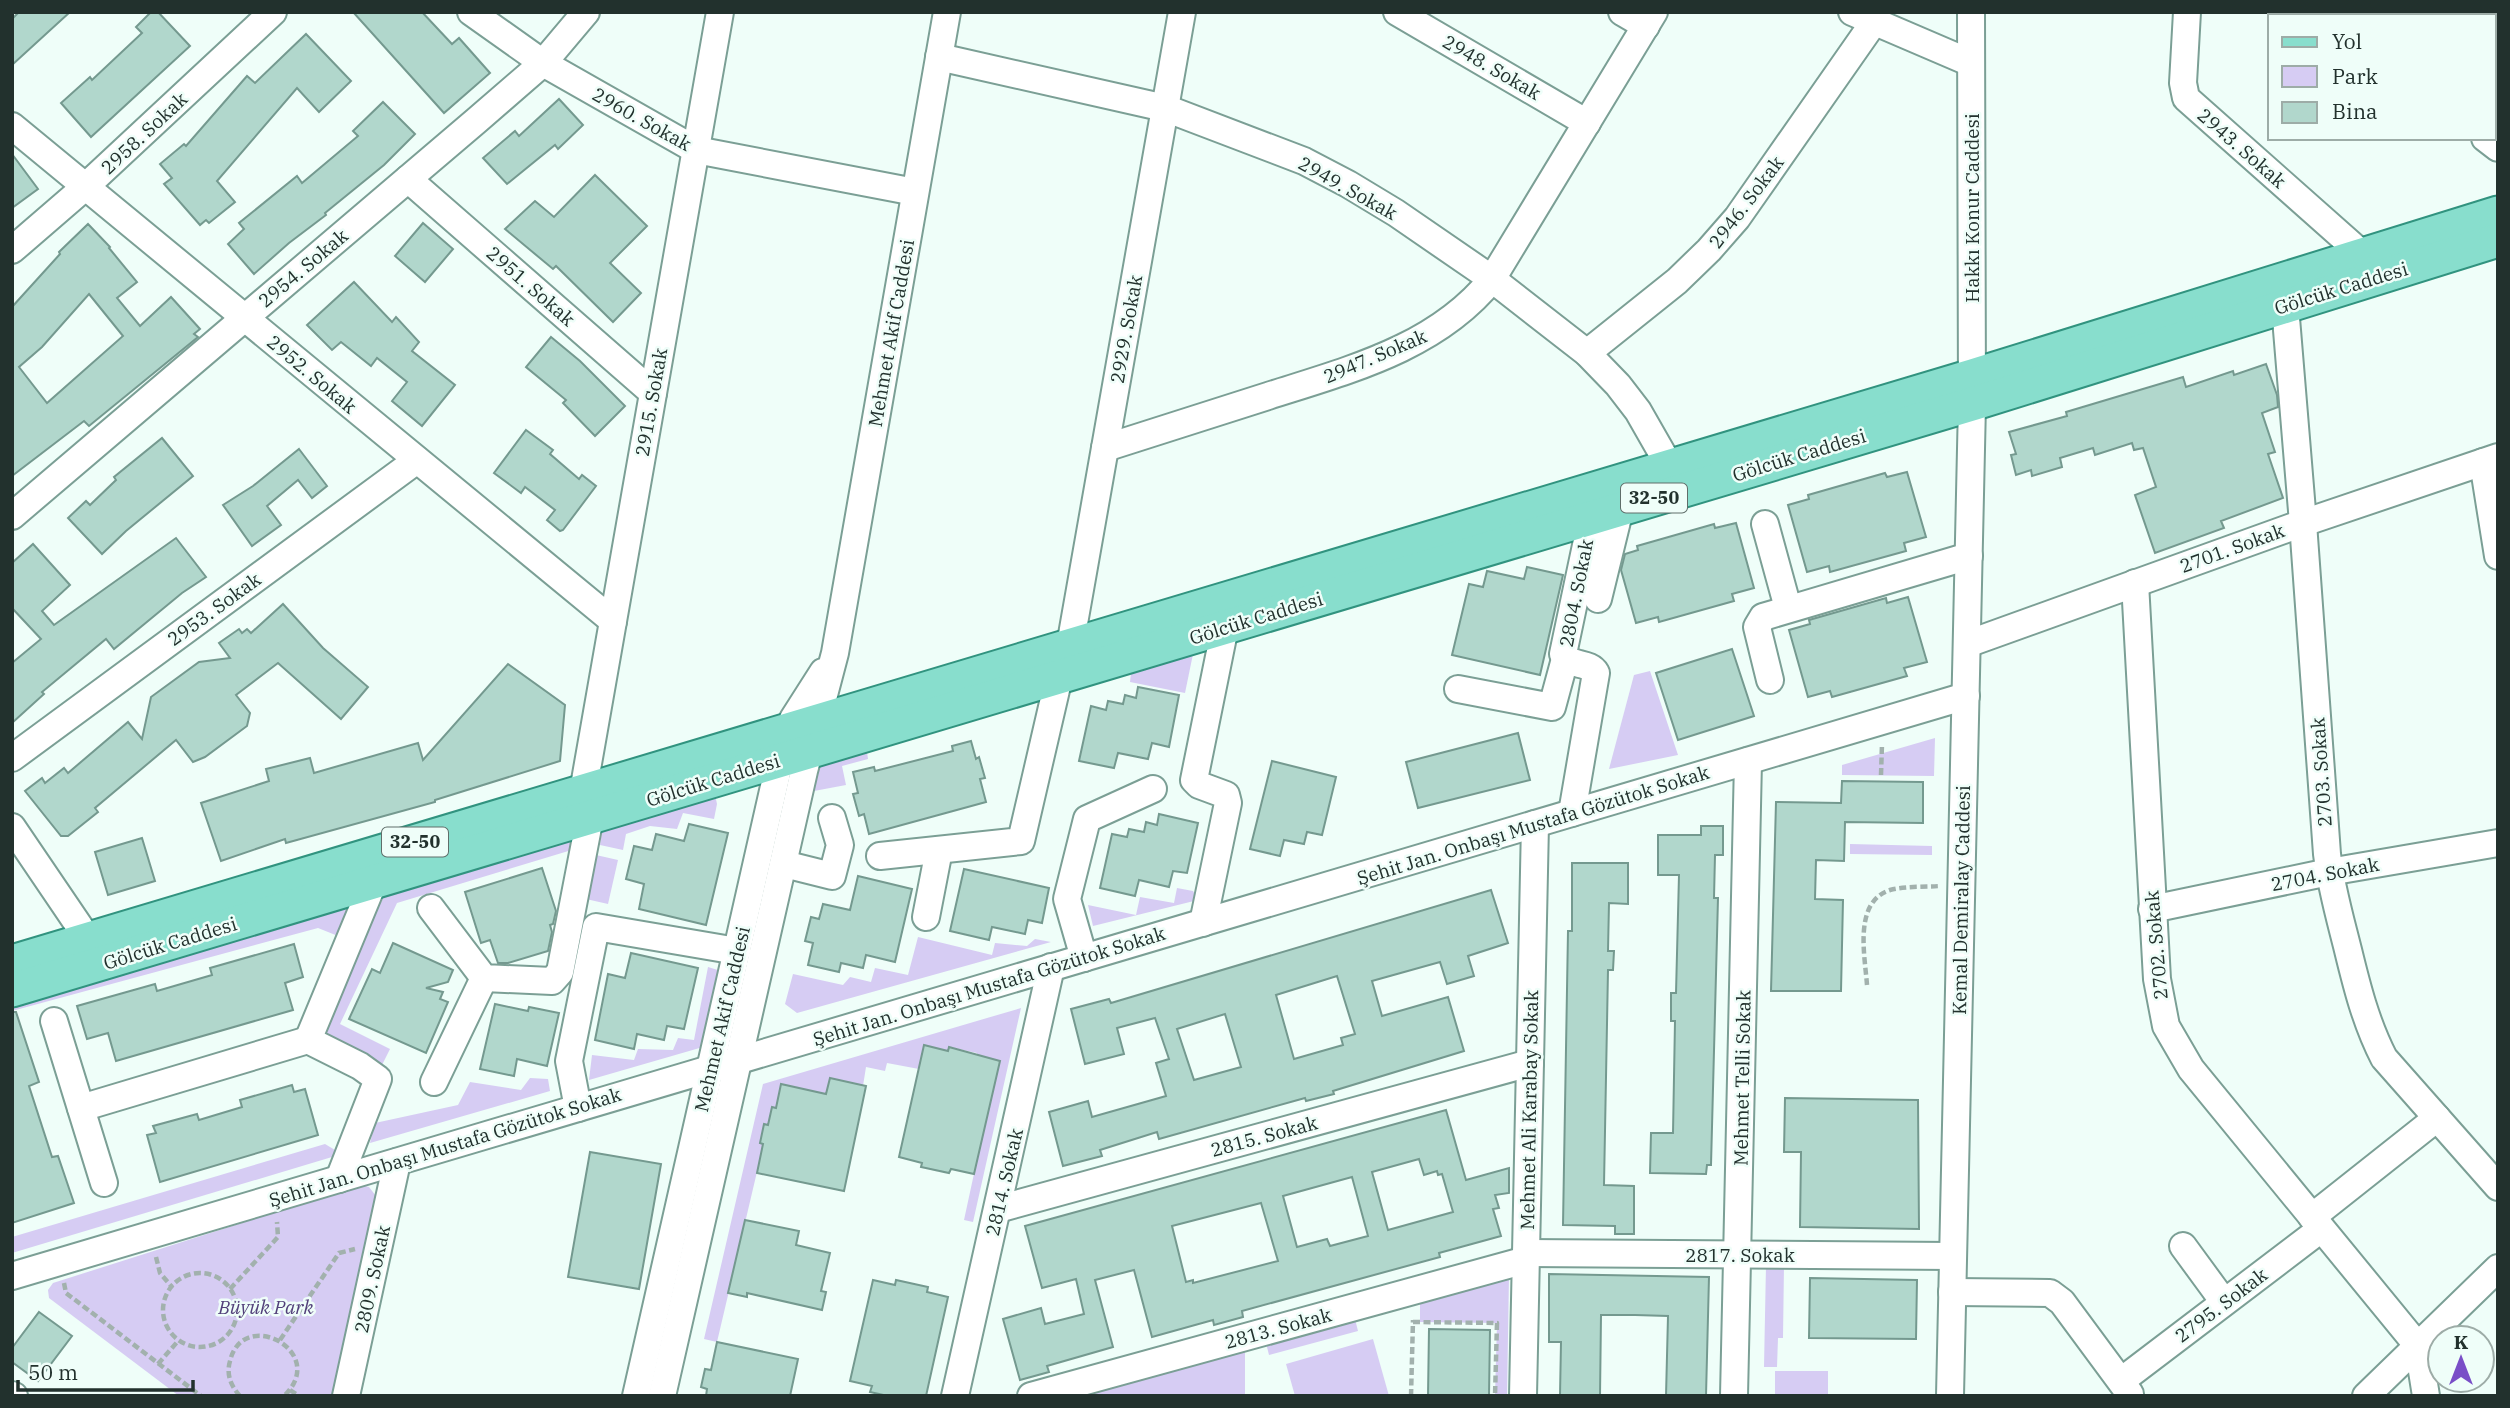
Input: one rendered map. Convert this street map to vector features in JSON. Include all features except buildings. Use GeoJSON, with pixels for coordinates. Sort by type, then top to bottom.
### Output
{"type":"FeatureCollection","features":[{"type":"Feature","properties":{"kind":"main road","name":"Gölcük Caddesi"},"geometry":{"type":"LineString","coordinates":[[1065,661],[1225,627],[1606,513],[2363,255],[2498,213]]}},
{"type":"Feature","properties":{"kind":"main road","name":"Gölcük Caddesi"},"geometry":{"type":"LineString","coordinates":[[12,962],[586,804],[799,741],[1065,661],[1670,467],[2285,306],[2498,240]]}},
{"type":"Feature","properties":{"kind":"main road","name":"Gölcük Caddesi"},"geometry":{"type":"LineString","coordinates":[[12,990],[374,881],[586,804]]}},
{"type":"Feature","properties":{"kind":"street","name":"2958. Sokak"},"geometry":{"type":"LineString","coordinates":[[12,250],[85,187],[273,12]]}},
{"type":"Feature","properties":{"kind":"street","name":"2960. Sokak"},"geometry":{"type":"LineString","coordinates":[[471,12],[543,63],[696,150],[915,192]]}},
{"type":"Feature","properties":{"kind":"street","name":"2954. Sokak"},"geometry":{"type":"LineString","coordinates":[[12,516],[543,63],[586,12]]}},
{"type":"Feature","properties":{"kind":"street","name":"2915. Sokak"},"geometry":{"type":"LineString","coordinates":[[484,978],[552,981],[560,972],[612,621],[720,12]]}},
{"type":"Feature","properties":{"kind":"street","name":"Mehmet Akif Caddesi"},"geometry":{"type":"LineString","coordinates":[[636,1396],[737,951],[799,741],[835,653],[947,12]]}},
{"type":"Feature","properties":{"kind":"street","name":"2929. Sokak"},"geometry":{"type":"LineString","coordinates":[[939,850],[1021,841],[1065,661],[1182,12]]}},
{"type":"Feature","properties":{"kind":"street","name":"2948. Sokak"},"geometry":{"type":"LineString","coordinates":[[1397,12],[1587,122]]}},
{"type":"Feature","properties":{"kind":"street"},"geometry":{"type":"LineString","coordinates":[[1622,12],[1650,19]]}},
{"type":"Feature","properties":{"kind":"street","name":"Hakkı Konur Caddesi"},"geometry":{"type":"LineString","coordinates":[[1971,12],[1972,390]]}},
{"type":"Feature","properties":{"kind":"street","name":"2943. Sokak"},"geometry":{"type":"LineString","coordinates":[[2187,12],[2183,83],[2186,98],[2363,255]]}},
{"type":"Feature","properties":{"kind":"street"},"geometry":{"type":"LineString","coordinates":[[1863,17],[1971,63]]}},
{"type":"Feature","properties":{"kind":"street","name":"2946. Sokak"},"geometry":{"type":"LineString","coordinates":[[1587,354],[1677,281],[1737,218],[1863,17]]}},
{"type":"Feature","properties":{"kind":"street","name":"2947. Sokak"},"geometry":{"type":"LineString","coordinates":[[1105,448],[1357,368],[1399,350],[1464,310],[1492,279],[1650,19]]}},
{"type":"Feature","properties":{"kind":"street","name":"2949. Sokak"},"geometry":{"type":"LineString","coordinates":[[939,57],[1165,108],[1304,161],[1348,184],[1396,213],[1492,279],[1587,354],[1618,385],[1638,411],[1670,467]]}},
{"type":"Feature","properties":{"kind":"street","name":"2952. Sokak"},"geometry":{"type":"LineString","coordinates":[[12,127],[612,621]]}},
{"type":"Feature","properties":{"kind":"street","name":"2951. Sokak"},"geometry":{"type":"LineString","coordinates":[[408,179],[653,393]]}},
{"type":"Feature","properties":{"kind":"street","name":"2703. Sokak"},"geometry":{"type":"LineString","coordinates":[[2285,306],[2329,872],[2360,995],[2372,1034],[2384,1058],[2498,1187]]}},
{"type":"Feature","properties":{"kind":"street","name":"Kemal Demiralay Caddesi"},"geometry":{"type":"LineString","coordinates":[[1950,1396],[1972,390]]}},
{"type":"Feature","properties":{"kind":"street","name":"2953. Sokak"},"geometry":{"type":"LineString","coordinates":[[12,758],[417,460]]}},
{"type":"Feature","properties":{"kind":"street"},"geometry":{"type":"LineString","coordinates":[[2490,460],[2498,556]]}},
{"type":"Feature","properties":{"kind":"street","name":"2701. Sokak"},"geometry":{"type":"LineString","coordinates":[[1967,644],[2303,523],[2490,460]]}},
{"type":"Feature","properties":{"kind":"street"},"geometry":{"type":"LineString","coordinates":[[1598,599],[1606,513]]}},
{"type":"Feature","properties":{"kind":"street","name":"2804. Sokak"},"geometry":{"type":"LineString","coordinates":[[1572,813],[1597,673],[1591,667],[1565,659],[1564,650],[1606,513]]}},
{"type":"Feature","properties":{"kind":"street"},"geometry":{"type":"LineString","coordinates":[[1765,524],[1788,608]]}},
{"type":"Feature","properties":{"kind":"street"},"geometry":{"type":"LineString","coordinates":[[1770,680],[1757,627],[1763,617],[1969,556]]}},
{"type":"Feature","properties":{"kind":"street","name":"2702. Sokak"},"geometry":{"type":"LineString","coordinates":[[2135,583],[2152,909],[2160,1003],[2166,1026],[2192,1069],[2418,1346]]}},
{"type":"Feature","properties":{"kind":"street"},"geometry":{"type":"LineString","coordinates":[[1203,923],[1228,803],[1226,795],[1199,785],[1194,780],[1225,627]]}},
{"type":"Feature","properties":{"kind":"street"},"geometry":{"type":"LineString","coordinates":[[1458,689],[1552,707],[1565,659]]}},
{"type":"Feature","properties":{"kind":"street","name":"Şehit Jan. Onbaşı Mustafa Gözütok Sokak"},"geometry":{"type":"LineString","coordinates":[[12,1276],[1966,696]]}},
{"type":"Feature","properties":{"kind":"street","name":"Mehmet Akif Caddesi"},"geometry":{"type":"LineString","coordinates":[[662,1396],[784,864],[799,741]]}},
{"type":"Feature","properties":{"kind":"street","name":"Mehmet Telli Sokak"},"geometry":{"type":"LineString","coordinates":[[1734,1396],[1748,761]]}},
{"type":"Feature","properties":{"kind":"street"},"geometry":{"type":"LineString","coordinates":[[1084,958],[1068,898],[1087,819],[1153,789]]}},
{"type":"Feature","properties":{"kind":"street"},"geometry":{"type":"LineString","coordinates":[[784,864],[832,876],[840,845],[832,818]]}},
{"type":"Feature","properties":{"kind":"street","name":"Mehmet Ali Karabay Sokak"},"geometry":{"type":"LineString","coordinates":[[1523,1396],[1535,824]]}},
{"type":"Feature","properties":{"kind":"street"},"geometry":{"type":"LineString","coordinates":[[12,827],[88,939]]}},
{"type":"Feature","properties":{"kind":"street","name":"2704. Sokak"},"geometry":{"type":"LineString","coordinates":[[2152,909],[2329,872],[2498,843]]}},
{"type":"Feature","properties":{"kind":"street"},"geometry":{"type":"LineString","coordinates":[[880,856],[939,850],[926,917]]}},
{"type":"Feature","properties":{"kind":"street"},"geometry":{"type":"LineString","coordinates":[[308,1040],[374,881]]}},
{"type":"Feature","properties":{"kind":"street"},"geometry":{"type":"LineString","coordinates":[[431,908],[484,978],[434,1082]]}},
{"type":"Feature","properties":{"kind":"street"},"geometry":{"type":"LineString","coordinates":[[578,1108],[569,1061],[596,927],[737,951]]}},
{"type":"Feature","properties":{"kind":"street","name":"2814. Sokak"},"geometry":{"type":"LineString","coordinates":[[955,1396],[1051,967]]}},
{"type":"Feature","properties":{"kind":"street"},"geometry":{"type":"LineString","coordinates":[[54,1021],[104,1183]]}},
{"type":"Feature","properties":{"kind":"street"},"geometry":{"type":"LineString","coordinates":[[81,1108],[308,1040],[360,1066],[378,1079],[338,1179]]}},
{"type":"Feature","properties":{"kind":"street","name":"2815. Sokak"},"geometry":{"type":"LineString","coordinates":[[998,1209],[1530,1063]]}},
{"type":"Feature","properties":{"kind":"street","name":"2795. Sokak"},"geometry":{"type":"LineString","coordinates":[[2126,1388],[2437,1118]]}},
{"type":"Feature","properties":{"kind":"street","name":"2809. Sokak"},"geometry":{"type":"LineString","coordinates":[[346,1396],[397,1162]]}},
{"type":"Feature","properties":{"kind":"street"},"geometry":{"type":"LineString","coordinates":[[2183,1246],[2224,1303]]}},
{"type":"Feature","properties":{"kind":"street","name":"2817. Sokak"},"geometry":{"type":"LineString","coordinates":[[1526,1257],[1953,1256]]}},
{"type":"Feature","properties":{"kind":"street","name":"2813. Sokak"},"geometry":{"type":"LineString","coordinates":[[1031,1396],[1526,1257]]}},
{"type":"Feature","properties":{"kind":"street"},"geometry":{"type":"LineString","coordinates":[[2366,1396],[2498,1268]]}},
{"type":"Feature","properties":{"kind":"street"},"geometry":{"type":"LineString","coordinates":[[1952,1292],[2050,1293],[2062,1303],[2126,1388]]}},
{"type":"Feature","properties":{"kind":"street"},"geometry":{"type":"LineString","coordinates":[[2418,1346],[2426,1396]]}},
{"type":"Feature","properties":{"kind":"path"},"geometry":{"type":"LineString","coordinates":[[1881,775],[1882,741]]}},
{"type":"Feature","properties":{"kind":"path"},"geometry":{"type":"LineString","coordinates":[[1867,985],[1865,924],[1873,901],[1891,890],[1961,885]]}},
{"type":"Feature","properties":{"kind":"path"},"geometry":{"type":"LineString","coordinates":[[230,1289],[278,1237],[275,1198]]}},
{"type":"Feature","properties":{"kind":"path"},"geometry":{"type":"LineString","coordinates":[[150,1235],[160,1273],[172,1287]]}},
{"type":"Feature","properties":{"kind":"path"},"geometry":{"type":"LineString","coordinates":[[280,1340],[339,1254],[380,1242]]}},
{"type":"Feature","properties":{"kind":"path"},"geometry":{"type":"LineString","coordinates":[[60,1262],[66,1293],[201,1396]]}},
{"type":"Feature","properties":{"kind":"path"},"geometry":{"type":"LineString","coordinates":[[192,1274],[205,1274],[216,1277],[230,1289],[237,1306],[236,1318],[224,1339],[201,1347],[189,1346],[178,1340],[164,1321],[165,1297],[172,1287],[181,1278],[192,1274]]}},
{"type":"Feature","properties":{"kind":"path"},"geometry":{"type":"LineString","coordinates":[[1411,1396],[1413,1312]]}},
{"type":"Feature","properties":{"kind":"path"},"geometry":{"type":"LineString","coordinates":[[1413,1322],[1497,1323],[1495,1396]]}},
{"type":"Feature","properties":{"kind":"path"},"geometry":{"type":"LineString","coordinates":[[240,1396],[229,1380],[230,1357],[236,1347],[246,1339],[257,1336],[280,1340],[295,1358],[297,1370],[290,1390],[284,1396]]}},
{"type":"Feature","properties":{"kind":"path"},"geometry":{"type":"LineString","coordinates":[[158,1364],[178,1340]]}},
{"type":"Feature","properties":{"kind":"path"},"geometry":{"type":"LineString","coordinates":[[290,1390],[299,1396]]}},
{"type":"Feature","properties":{"kind":"green space"},"geometry":{"type":"Polygon","coordinates":[[[1193,654],[1185,693],[1130,682],[1131,673],[1193,654]]]}},
{"type":"Feature","properties":{"kind":"green space"},"geometry":{"type":"Polygon","coordinates":[[[1650,671],[1678,755],[1609,769],[1634,675],[1650,671]]]}},
{"type":"Feature","properties":{"kind":"green space"},"geometry":{"type":"Polygon","coordinates":[[[1935,738],[1934,776],[1842,775],[1842,765],[1935,738]]]}},
{"type":"Feature","properties":{"kind":"green space"},"geometry":{"type":"Polygon","coordinates":[[[867,752],[868,759],[842,766],[846,785],[814,791],[820,766],[867,752]]]}},
{"type":"Feature","properties":{"kind":"green space"},"geometry":{"type":"Polygon","coordinates":[[[714,790],[717,804],[714,819],[683,813],[677,829],[650,826],[626,834],[623,850],[600,845],[603,824],[714,790]]]}},
{"type":"Feature","properties":{"kind":"green space"},"geometry":{"type":"Polygon","coordinates":[[[581,828],[575,849],[397,903],[340,1024],[390,1049],[381,1067],[316,1036],[388,888],[581,828]]]}},
{"type":"Feature","properties":{"kind":"green space"},"geometry":{"type":"Polygon","coordinates":[[[1850,844],[1932,846],[1932,855],[1850,854],[1850,844]]]}},
{"type":"Feature","properties":{"kind":"green space"},"geometry":{"type":"Polygon","coordinates":[[[596,855],[618,860],[608,904],[586,899],[596,855]]]}},
{"type":"Feature","properties":{"kind":"green space"},"geometry":{"type":"Polygon","coordinates":[[[1177,888],[1193,891],[1198,900],[1093,926],[1088,905],[1136,915],[1140,897],[1174,903],[1177,888]]]}},
{"type":"Feature","properties":{"kind":"green space"},"geometry":{"type":"Polygon","coordinates":[[[350,899],[338,936],[318,928],[12,1011],[12,996],[350,899]]]}},
{"type":"Feature","properties":{"kind":"green space"},"geometry":{"type":"Polygon","coordinates":[[[918,937],[992,955],[995,943],[1027,946],[1035,939],[1051,942],[797,1013],[785,1004],[793,974],[843,985],[850,977],[871,982],[875,968],[908,975],[918,937]]]}},
{"type":"Feature","properties":{"kind":"green space"},"geometry":{"type":"Polygon","coordinates":[[[708,967],[721,971],[703,1047],[589,1080],[592,1055],[634,1060],[638,1049],[673,1050],[678,1038],[694,1040],[708,967]]]}},
{"type":"Feature","properties":{"kind":"green space"},"geometry":{"type":"Polygon","coordinates":[[[1021,1008],[973,1222],[964,1220],[983,1132],[977,1053],[949,1047],[948,1051],[924,1045],[919,1069],[887,1063],[885,1071],[866,1067],[863,1086],[830,1078],[826,1094],[781,1084],[776,1108],[772,1108],[717,1342],[704,1339],[763,1084],[1021,1008]]]}},
{"type":"Feature","properties":{"kind":"green space"},"geometry":{"type":"Polygon","coordinates":[[[530,1078],[548,1079],[550,1091],[370,1143],[375,1123],[458,1105],[470,1082],[521,1090],[530,1078]]]}},
{"type":"Feature","properties":{"kind":"green space"},"geometry":{"type":"Polygon","coordinates":[[[325,1144],[335,1150],[332,1157],[12,1253],[12,1237],[325,1144]]]}},
{"type":"Feature","properties":{"kind":"green space","name":"Büyük Park"},"geometry":{"type":"Polygon","coordinates":[[[361,1185],[369,1187],[379,1200],[339,1396],[179,1396],[49,1298],[48,1290],[53,1283],[361,1185]]]}},
{"type":"Feature","properties":{"kind":"green space"},"geometry":{"type":"Polygon","coordinates":[[[1766,1265],[1784,1265],[1783,1338],[1778,1338],[1777,1367],[1764,1367],[1766,1265]]]}},
{"type":"Feature","properties":{"kind":"green space"},"geometry":{"type":"Polygon","coordinates":[[[1509,1276],[1507,1396],[1495,1396],[1497,1323],[1420,1322],[1420,1301],[1509,1276]]]}},
{"type":"Feature","properties":{"kind":"green space"},"geometry":{"type":"Polygon","coordinates":[[[1355,1319],[1358,1331],[1269,1355],[1266,1343],[1355,1319]]]}},
{"type":"Feature","properties":{"kind":"green space"},"geometry":{"type":"Polygon","coordinates":[[[1373,1339],[1389,1396],[1295,1396],[1286,1364],[1373,1339]]]}},
{"type":"Feature","properties":{"kind":"green space"},"geometry":{"type":"Polygon","coordinates":[[[1245,1349],[1245,1396],[1074,1396],[1245,1349]]]}},
{"type":"Feature","properties":{"kind":"green space"},"geometry":{"type":"Polygon","coordinates":[[[1775,1371],[1828,1371],[1828,1396],[1775,1396],[1775,1371]]]}}]}
